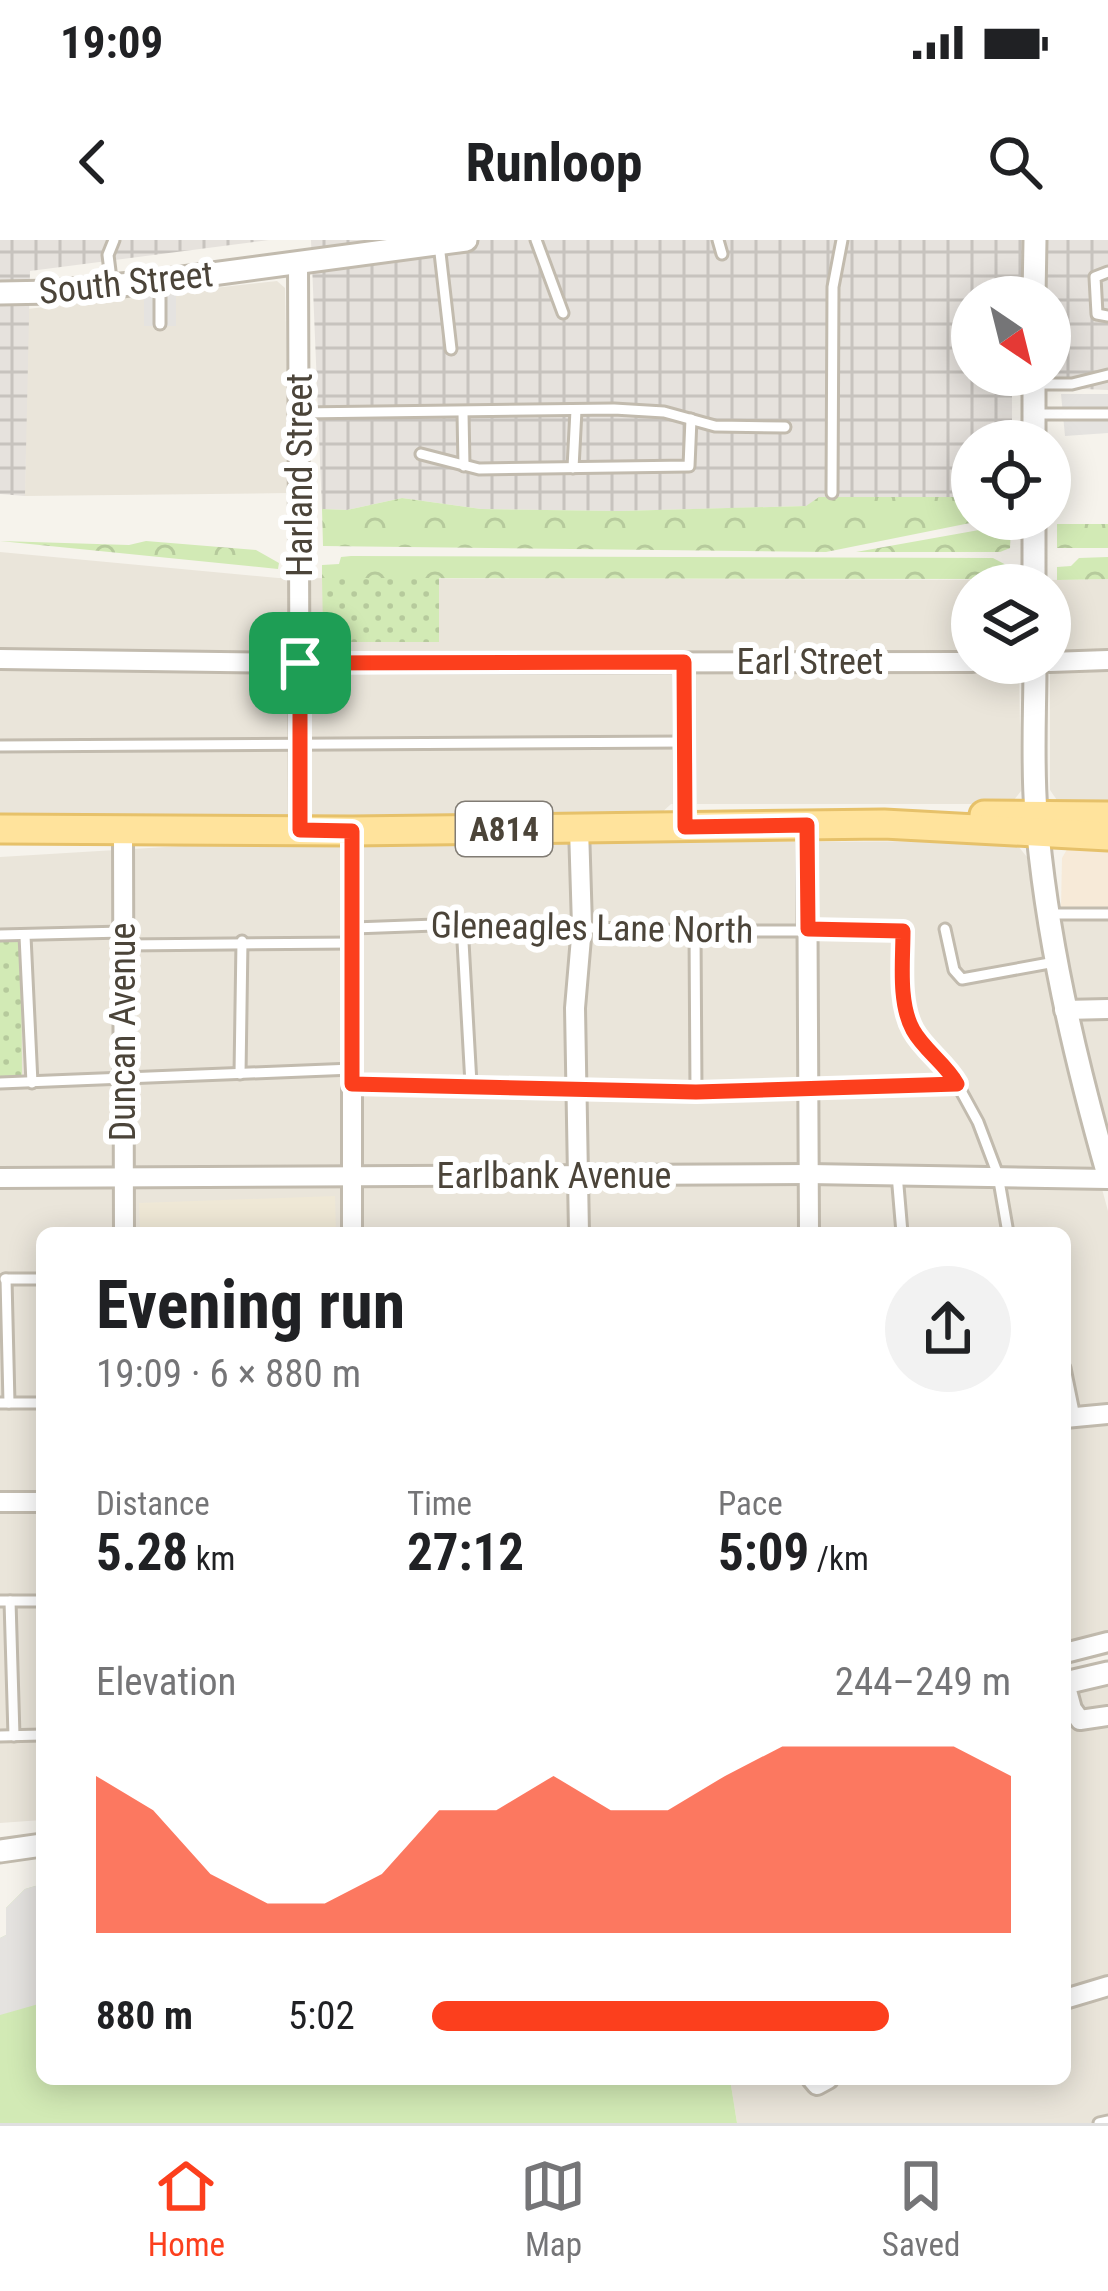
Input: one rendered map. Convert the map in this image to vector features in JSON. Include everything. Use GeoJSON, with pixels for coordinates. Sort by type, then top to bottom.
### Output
{"type":"FeatureCollection","features":[{"type":"Feature","properties":{"kind":"main road","name":"A814"},"geometry":{"type":"LineString","coordinates":[[0,829],[1038,825],[1108,816]]}},
{"type":"Feature","properties":{"kind":"main road"},"geometry":{"type":"LineString","coordinates":[[1038,825],[1108,836]]}},
{"type":"Feature","properties":{"kind":"main road","name":"A814"},"geometry":{"type":"LineString","coordinates":[[0,843],[123,832]]}},
{"type":"Feature","properties":{"kind":"street","name":"South Street"},"geometry":{"type":"LineString","coordinates":[[0,293],[112,287],[314,255],[466,240]]}},
{"type":"Feature","properties":{"kind":"street"},"geometry":{"type":"LineString","coordinates":[[1034,276],[1035,240]]}},
{"type":"Feature","properties":{"kind":"street","name":"Harland Street"},"geometry":{"type":"LineString","coordinates":[[300,830],[301,412],[314,255]]}},
{"type":"Feature","properties":{"kind":"street"},"geometry":{"type":"LineString","coordinates":[[1034,396],[1034,420]]}},
{"type":"Feature","properties":{"kind":"street","name":"Earl Street"},"geometry":{"type":"LineString","coordinates":[[0,659],[951,662]]}},
{"type":"Feature","properties":{"kind":"street"},"geometry":{"type":"LineString","coordinates":[[1071,661],[1108,660]]}},
{"type":"Feature","properties":{"kind":"street"},"geometry":{"type":"LineString","coordinates":[[684,662],[685,827]]}},
{"type":"Feature","properties":{"kind":"street"},"geometry":{"type":"LineString","coordinates":[[1035,684],[1038,825],[1054,962],[1108,1177]]}},
{"type":"Feature","properties":{"kind":"street"},"geometry":{"type":"LineString","coordinates":[[807,825],[809,1227]]}},
{"type":"Feature","properties":{"kind":"street"},"geometry":{"type":"LineString","coordinates":[[579,828],[582,926],[575,1008],[579,1227]]}},
{"type":"Feature","properties":{"kind":"street"},"geometry":{"type":"LineString","coordinates":[[352,831],[352,1227]]}},
{"type":"Feature","properties":{"kind":"street","name":"Duncan Avenue"},"geometry":{"type":"LineString","coordinates":[[123,832],[124,1227]]}},
{"type":"Feature","properties":{"kind":"street"},"geometry":{"type":"LineString","coordinates":[[1064,1010],[1108,1010]]}},
{"type":"Feature","properties":{"kind":"street","name":"Earlbank Avenue"},"geometry":{"type":"LineString","coordinates":[[0,1178],[1108,1177]]}},
{"type":"Feature","properties":{"kind":"street"},"geometry":{"type":"LineString","coordinates":[[1071,1418],[1108,1414]]}},
{"type":"Feature","properties":{"kind":"street"},"geometry":{"type":"LineString","coordinates":[[0,1502],[36,1502]]}},
{"type":"Feature","properties":{"kind":"street"},"geometry":{"type":"LineString","coordinates":[[1071,1651],[1108,1642]]}},
{"type":"Feature","properties":{"kind":"street"},"geometry":{"type":"LineString","coordinates":[[1071,1682],[1108,1673]]}},
{"type":"Feature","properties":{"kind":"street"},"geometry":{"type":"LineString","coordinates":[[1071,1705],[1080,1720],[1108,1716]]}},
{"type":"Feature","properties":{"kind":"street"},"geometry":{"type":"LineString","coordinates":[[0,1851],[36,1846]]}},
{"type":"Feature","properties":{"kind":"street"},"geometry":{"type":"LineString","coordinates":[[1071,1997],[1108,1986]]}},
{"type":"Feature","properties":{"kind":"lane"},"geometry":{"type":"LineString","coordinates":[[112,287],[108,255],[114,240]]}},
{"type":"Feature","properties":{"kind":"lane"},"geometry":{"type":"LineString","coordinates":[[536,240],[563,314]]}},
{"type":"Feature","properties":{"kind":"lane"},"geometry":{"type":"LineString","coordinates":[[718,240],[722,254]]}},
{"type":"Feature","properties":{"kind":"lane"},"geometry":{"type":"LineString","coordinates":[[832,493],[832,286],[842,240]]}},
{"type":"Feature","properties":{"kind":"lane"},"geometry":{"type":"LineString","coordinates":[[439,244],[451,349]]}},
{"type":"Feature","properties":{"kind":"lane"},"geometry":{"type":"LineString","coordinates":[[1108,272],[1096,274],[1095,280],[1096,314],[1108,316]]}},
{"type":"Feature","properties":{"kind":"lane"},"geometry":{"type":"LineString","coordinates":[[160,281],[160,324]]}},
{"type":"Feature","properties":{"kind":"lane"},"geometry":{"type":"LineString","coordinates":[[1071,383],[1108,375]]}},
{"type":"Feature","properties":{"kind":"lane"},"geometry":{"type":"LineString","coordinates":[[573,468],[576,410]]}},
{"type":"Feature","properties":{"kind":"lane"},"geometry":{"type":"LineString","coordinates":[[301,412],[664,412],[715,426],[785,427]]}},
{"type":"Feature","properties":{"kind":"lane"},"geometry":{"type":"LineString","coordinates":[[463,413],[464,466]]}},
{"type":"Feature","properties":{"kind":"lane"},"geometry":{"type":"LineString","coordinates":[[1034,414],[1108,414]]}},
{"type":"Feature","properties":{"kind":"lane"},"geometry":{"type":"LineString","coordinates":[[421,454],[464,466],[689,466],[691,419]]}},
{"type":"Feature","properties":{"kind":"lane"},"geometry":{"type":"LineString","coordinates":[[0,746],[684,742]]}},
{"type":"Feature","properties":{"kind":"lane"},"geometry":{"type":"LineString","coordinates":[[1048,914],[1108,914]]}},
{"type":"Feature","properties":{"kind":"lane"},"geometry":{"type":"LineString","coordinates":[[462,924],[471,1084]]}},
{"type":"Feature","properties":{"kind":"lane","name":"Gleneagles Lane North"},"geometry":{"type":"LineString","coordinates":[[0,935],[242,941],[462,924],[903,931],[903,981],[913,1030],[957,1084]]}},
{"type":"Feature","properties":{"kind":"lane"},"geometry":{"type":"LineString","coordinates":[[945,929],[954,970],[962,979],[1054,962]]}},
{"type":"Feature","properties":{"kind":"lane"},"geometry":{"type":"LineString","coordinates":[[695,931],[696,1092]]}},
{"type":"Feature","properties":{"kind":"lane"},"geometry":{"type":"LineString","coordinates":[[25,936],[32,1083]]}},
{"type":"Feature","properties":{"kind":"lane"},"geometry":{"type":"LineString","coordinates":[[240,1074],[242,941]]}},
{"type":"Feature","properties":{"kind":"lane"},"geometry":{"type":"LineString","coordinates":[[0,1084],[240,1074],[696,1092],[957,1084],[998,1175],[1008,1227]]}},
{"type":"Feature","properties":{"kind":"lane"},"geometry":{"type":"LineString","coordinates":[[898,1174],[902,1227]]}},
{"type":"Feature","properties":{"kind":"lane"},"geometry":{"type":"LineString","coordinates":[[36,1279],[3,1279],[4,1403],[36,1403]]}},
{"type":"Feature","properties":{"kind":"lane"},"geometry":{"type":"LineString","coordinates":[[14,1736],[5,1601],[36,1601]]}},
{"type":"Feature","properties":{"kind":"lane"},"geometry":{"type":"LineString","coordinates":[[0,1736],[36,1736]]}},
{"type":"Feature","properties":{"kind":"lane"},"geometry":{"type":"LineString","coordinates":[[1099,2123],[1108,2121]]}},
{"type":"Feature","properties":{"kind":"shaded area"},"geometry":{"type":"Polygon","coordinates":[[[0,240],[269,240],[30,271],[25,496],[0,494],[0,240]]]}},
{"type":"Feature","properties":{"kind":"shaded area"},"geometry":{"type":"Polygon","coordinates":[[[311,240],[1108,240],[1108,390],[1071,388],[1071,276],[951,276],[951,396],[1012,396],[1012,420],[951,420],[951,497],[819,497],[807,506],[619,511],[481,509],[402,498],[347,510],[322,509],[311,240]]]}},
{"type":"Feature","properties":{"kind":"shaded area"},"geometry":{"type":"Polygon","coordinates":[[[277,281],[285,288],[289,493],[25,496],[27,309],[277,281]]]}},
{"type":"Feature","properties":{"kind":"shaded area"},"geometry":{"type":"Polygon","coordinates":[[[176,294],[176,326],[144,326],[144,297],[176,294]]]}},
{"type":"Feature","properties":{"kind":"shaded area"},"geometry":{"type":"Polygon","coordinates":[[[1108,394],[1108,433],[1071,436],[1071,420],[1063,420],[1061,396],[1108,394]]]}},
{"type":"Feature","properties":{"kind":"shaded area"},"geometry":{"type":"Polygon","coordinates":[[[0,552],[278,578],[951,580],[951,684],[1019,684],[1021,791],[1003,804],[671,804],[658,816],[0,818],[0,552]]]}},
{"type":"Feature","properties":{"kind":"shaded area"},"geometry":{"type":"Polygon","coordinates":[[[1108,579],[1108,807],[1059,803],[1050,790],[1050,684],[1071,684],[1071,580],[1108,579]]]}},
{"type":"Feature","properties":{"kind":"shaded area"},"geometry":{"type":"Polygon","coordinates":[[[1014,841],[1027,857],[1051,1000],[1108,1211],[1108,1655],[1071,1663],[1071,1227],[36,1227],[36,1820],[0,1823],[0,857],[215,844],[1014,841]]]}},
{"type":"Feature","properties":{"kind":"shaded area"},"geometry":{"type":"Polygon","coordinates":[[[1069,846],[1108,847],[1108,909],[1061,907],[1062,858],[1069,846]]]}},
{"type":"Feature","properties":{"kind":"shaded area"},"geometry":{"type":"Polygon","coordinates":[[[1108,920],[1108,1142],[1062,946],[1061,922],[1108,920]]]}},
{"type":"Feature","properties":{"kind":"shaded area"},"geometry":{"type":"Polygon","coordinates":[[[335,1196],[336,1227],[140,1227],[139,1203],[335,1196]]]}},
{"type":"Feature","properties":{"kind":"shaded area"},"geometry":{"type":"Polygon","coordinates":[[[1108,1686],[1108,2123],[737,2123],[731,2085],[1071,2085],[1071,1695],[1108,1686]]]}},
{"type":"Feature","properties":{"kind":"shaded area"},"geometry":{"type":"Polygon","coordinates":[[[36,1886],[36,2005],[0,2015],[0,1938],[6,1935],[6,1908],[25,1889],[36,1886]]]}},
{"type":"Feature","properties":{"kind":"green space"},"geometry":{"type":"Polygon","coordinates":[[[819,497],[951,497],[951,527],[826,552],[323,546],[322,509],[347,510],[402,498],[481,509],[806,506],[819,497]]]}},
{"type":"Feature","properties":{"kind":"green space"},"geometry":{"type":"Polygon","coordinates":[[[1071,524],[1108,524],[1108,548],[1057,548],[1057,540],[1071,540],[1071,524]]]}},
{"type":"Feature","properties":{"kind":"green space"},"geometry":{"type":"Polygon","coordinates":[[[951,535],[951,540],[1010,540],[1010,548],[1000,552],[856,552],[951,535]]]}},
{"type":"Feature","properties":{"kind":"green space"},"geometry":{"type":"Polygon","coordinates":[[[0,541],[129,545],[146,541],[256,550],[279,563],[278,569],[0,541]]]}},
{"type":"Feature","properties":{"kind":"green space"},"geometry":{"type":"Polygon","coordinates":[[[341,557],[993,558],[1004,564],[951,564],[951,579],[322,578],[322,565],[339,564],[341,557]]]}},
{"type":"Feature","properties":{"kind":"green space"},"geometry":{"type":"Polygon","coordinates":[[[1108,557],[1108,579],[1071,580],[1071,566],[1079,558],[1108,557]]]}},
{"type":"Feature","properties":{"kind":"green space"},"geometry":{"type":"Polygon","coordinates":[[[322,578],[439,578],[439,642],[338,642],[323,629],[322,578]]]}},
{"type":"Feature","properties":{"kind":"green space"},"geometry":{"type":"Polygon","coordinates":[[[21,937],[22,1078],[0,1078],[0,938],[21,937]]]}},
{"type":"Feature","properties":{"kind":"green space"},"geometry":{"type":"Polygon","coordinates":[[[36,1886],[36,2085],[731,2085],[737,2123],[0,2123],[0,1938],[6,1935],[6,1908],[25,1889],[36,1886]]]}},
{"type":"Feature","properties":{"kind":"route"},"geometry":{"type":"LineString","coordinates":[[684,662],[685,827],[807,825],[808,929],[903,931],[903,981],[913,1030],[957,1084],[696,1092],[352,1084],[352,831],[300,830],[300,663],[684,662]]}}]}
